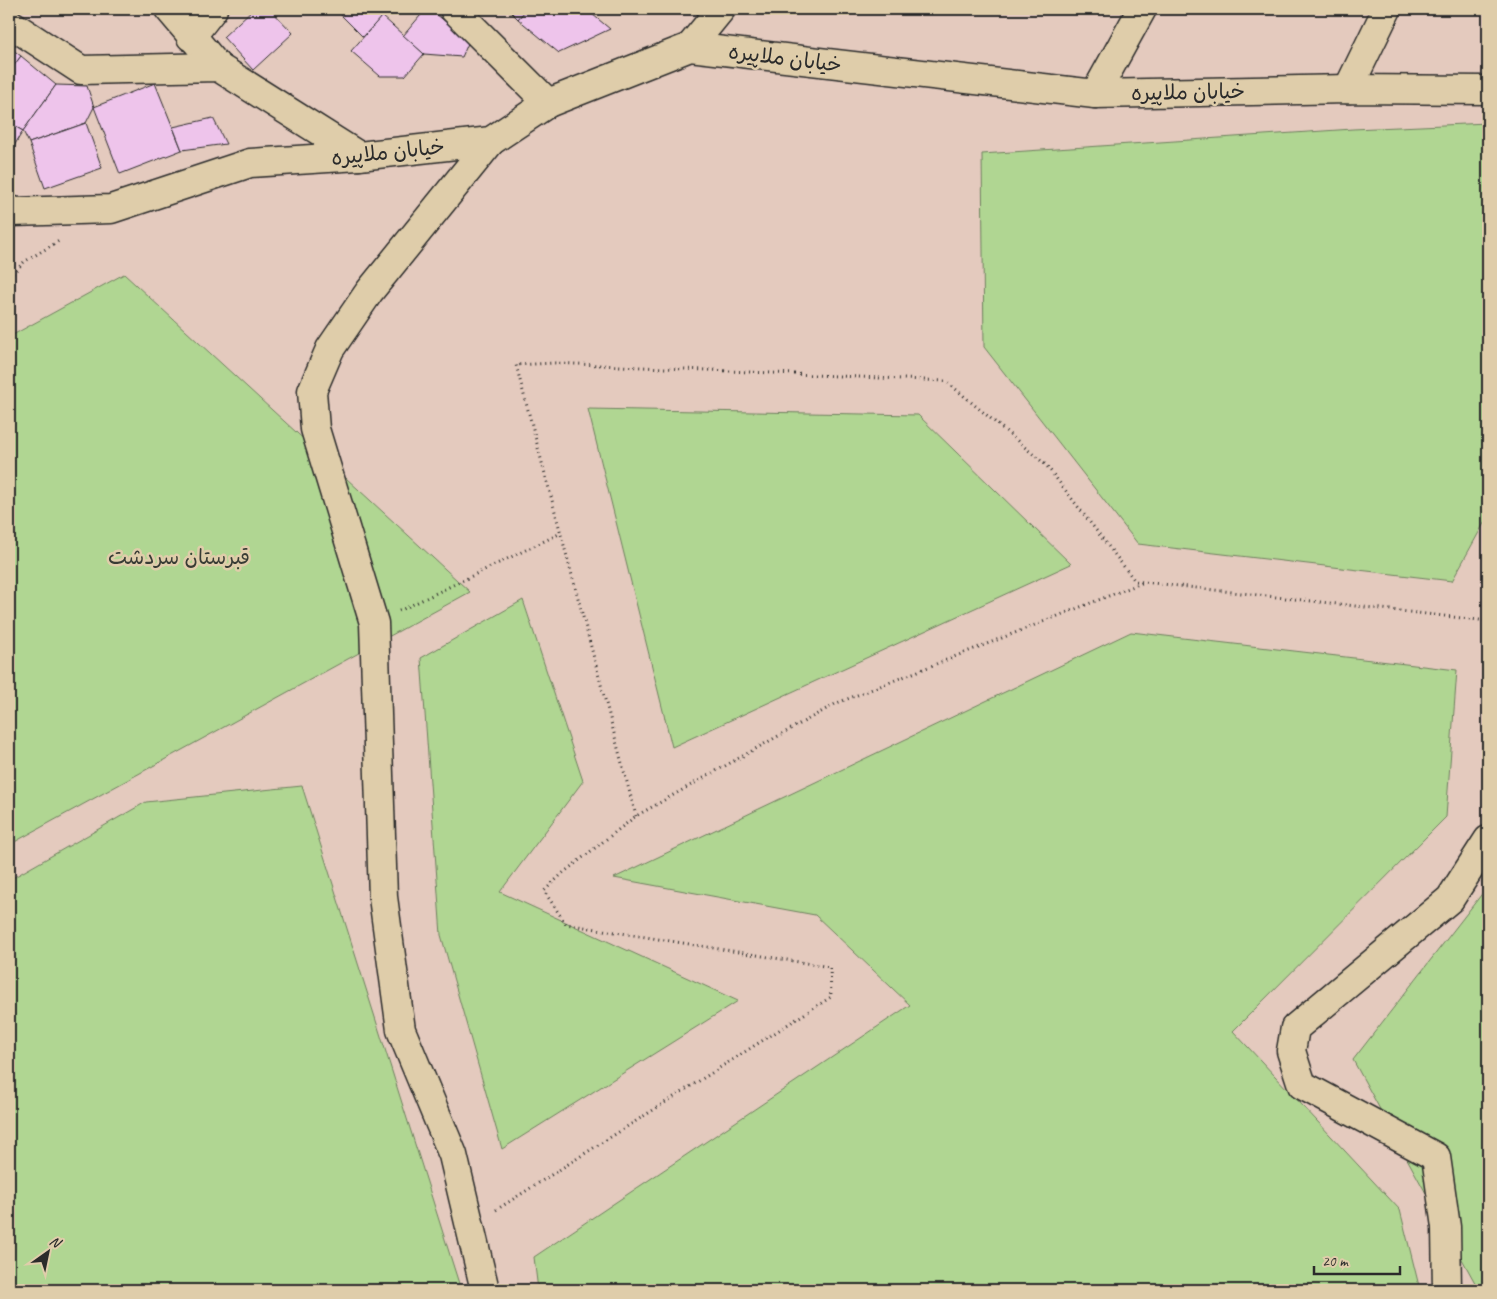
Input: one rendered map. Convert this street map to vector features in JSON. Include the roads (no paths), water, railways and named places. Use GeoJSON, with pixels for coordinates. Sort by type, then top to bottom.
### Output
{"type":"FeatureCollection","features":[{"type":"Feature","properties":{"kind":"street"},"geometry":{"type":"LineString","coordinates":[[169,9],[218,68],[359,156]]}},
{"type":"Feature","properties":{"kind":"street"},"geometry":{"type":"LineString","coordinates":[[191,37],[213,9]]}},
{"type":"Feature","properties":{"kind":"street"},"geometry":{"type":"LineString","coordinates":[[454,9],[548,103]]}},
{"type":"Feature","properties":{"kind":"street"},"geometry":{"type":"LineString","coordinates":[[690,47],[721,9]]}},
{"type":"Feature","properties":{"kind":"street"},"geometry":{"type":"LineString","coordinates":[[1096,94],[1142,9]]}},
{"type":"Feature","properties":{"kind":"street"},"geometry":{"type":"LineString","coordinates":[[1348,89],[1387,9]]}},
{"type":"Feature","properties":{"kind":"street"},"geometry":{"type":"LineString","coordinates":[[9,23],[81,70],[218,68]]}},
{"type":"Feature","properties":{"kind":"street","name":"خیابان ملاپیره"},"geometry":{"type":"LineString","coordinates":[[9,209],[12,212],[111,209],[250,163],[359,156],[491,141],[548,103],[690,47],[1096,94],[1348,89],[1488,90]]}},
{"type":"Feature","properties":{"kind":"street"},"geometry":{"type":"LineString","coordinates":[[485,1290],[453,1155],[401,1030],[383,896],[374,623],[315,429],[312,391],[330,349],[369,292],[491,141]]}},
{"type":"Feature","properties":{"kind":"street"},"geometry":{"type":"LineString","coordinates":[[1447,1290],[1446,1227],[1436,1157],[1302,1085],[1291,1051],[1295,1028],[1450,899],[1488,840]]}},
{"type":"Feature","properties":{"kind":"park label","name":"قبرستان سردشت"},"geometry":{"type":"Point","coordinates":[179,557]}}]}
